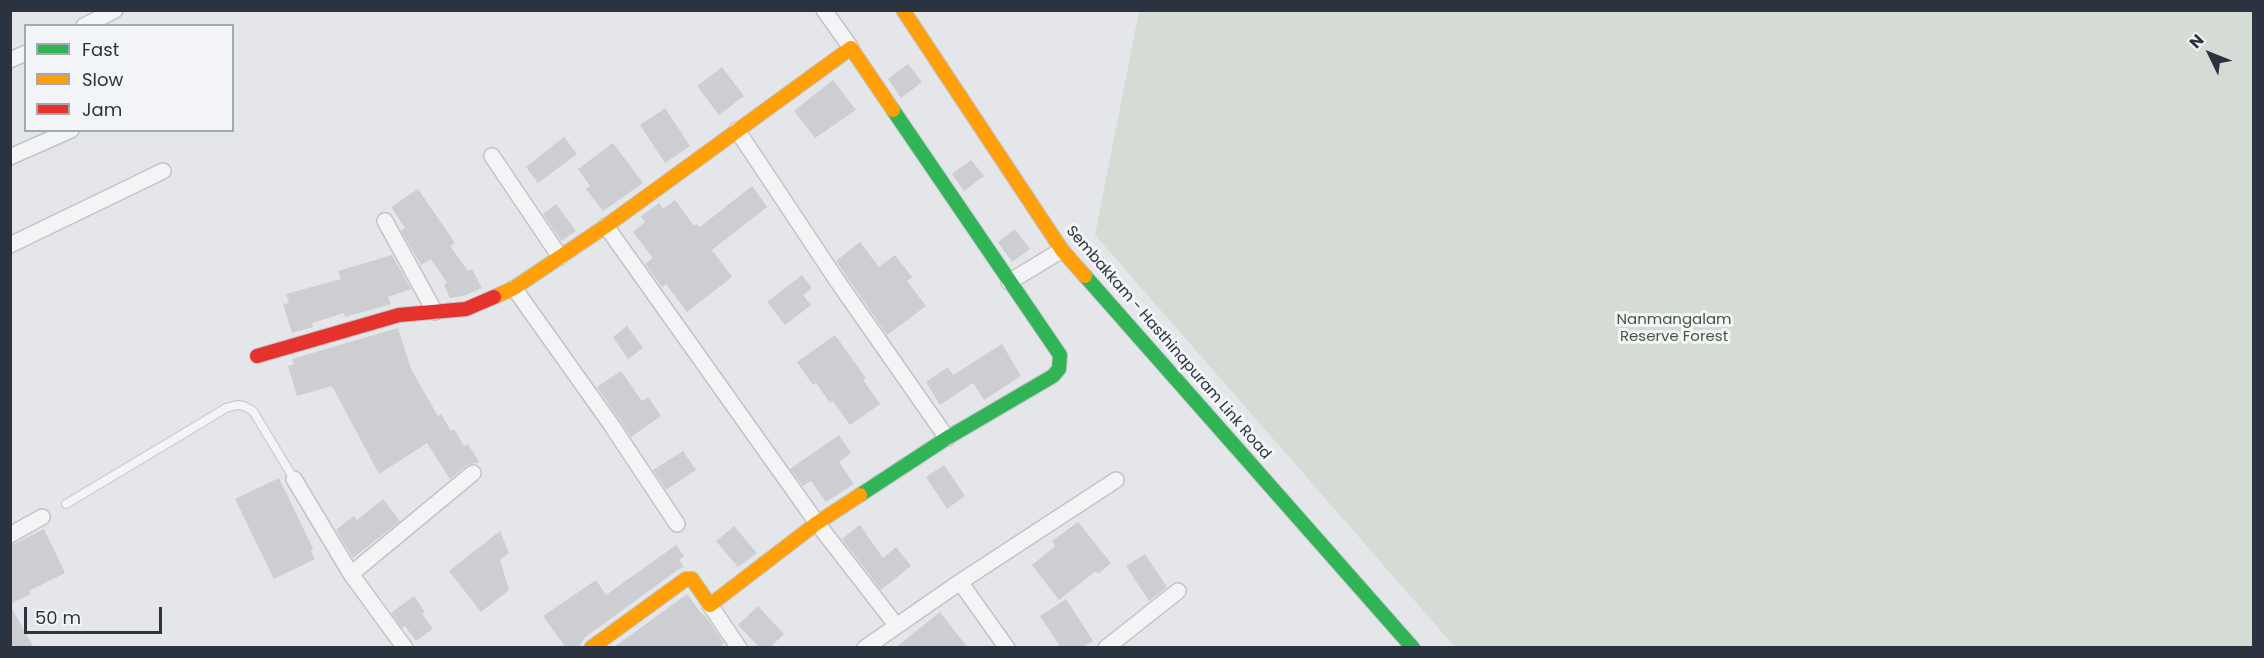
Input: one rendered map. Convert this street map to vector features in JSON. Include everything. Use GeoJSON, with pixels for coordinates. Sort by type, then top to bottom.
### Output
{"type":"FeatureCollection","features":[{"type":"Feature","properties":{"kind":"street"},"geometry":{"type":"LineString","coordinates":[[88,24],[115,10]]}},
{"type":"Feature","properties":{"kind":"street"},"geometry":{"type":"LineString","coordinates":[[710,605],[817,523],[947,438],[1053,376],[1059,369],[1060,355],[824,10]]}},
{"type":"Feature","properties":{"kind":"street","name":"Sembakkam - Hasthinapuram Link Road"},"geometry":{"type":"LineString","coordinates":[[903,10],[1062,250],[1413,648]]}},
{"type":"Feature","properties":{"kind":"street"},"geometry":{"type":"LineString","coordinates":[[257,356],[399,315],[466,309],[514,288],[606,226],[851,48]]}},
{"type":"Feature","properties":{"kind":"street"},"geometry":{"type":"LineString","coordinates":[[10,60],[24,54]]}},
{"type":"Feature","properties":{"kind":"street"},"geometry":{"type":"LineString","coordinates":[[737,130],[838,282],[947,438]]}},
{"type":"Feature","properties":{"kind":"street"},"geometry":{"type":"LineString","coordinates":[[10,157],[66,132]]}},
{"type":"Feature","properties":{"kind":"street"},"geometry":{"type":"LineString","coordinates":[[492,156],[560,257]]}},
{"type":"Feature","properties":{"kind":"street"},"geometry":{"type":"LineString","coordinates":[[10,245],[163,171]]}},
{"type":"Feature","properties":{"kind":"street"},"geometry":{"type":"LineString","coordinates":[[385,221],[435,312]]}},
{"type":"Feature","properties":{"kind":"street"},"geometry":{"type":"LineString","coordinates":[[606,226],[817,523],[896,625]]}},
{"type":"Feature","properties":{"kind":"street"},"geometry":{"type":"LineString","coordinates":[[1009,282],[1062,250]]}},
{"type":"Feature","properties":{"kind":"street"},"geometry":{"type":"LineString","coordinates":[[514,288],[610,423],[677,524]]}},
{"type":"Feature","properties":{"kind":"street"},"geometry":{"type":"LineString","coordinates":[[351,574],[473,473]]}},
{"type":"Feature","properties":{"kind":"street"},"geometry":{"type":"LineString","coordinates":[[294,479],[351,574],[405,648]]}},
{"type":"Feature","properties":{"kind":"street"},"geometry":{"type":"LineString","coordinates":[[866,648],[896,625],[1116,480]]}},
{"type":"Feature","properties":{"kind":"street"},"geometry":{"type":"LineString","coordinates":[[10,535],[42,517]]}},
{"type":"Feature","properties":{"kind":"street"},"geometry":{"type":"LineString","coordinates":[[591,648],[686,579],[692,579],[739,648]]}},
{"type":"Feature","properties":{"kind":"street"},"geometry":{"type":"LineString","coordinates":[[960,582],[1007,648]]}},
{"type":"Feature","properties":{"kind":"street"},"geometry":{"type":"LineString","coordinates":[[1106,648],[1178,591]]}},
{"type":"Feature","properties":{"kind":"lane"},"geometry":{"type":"LineString","coordinates":[[66,504],[226,408],[237,405],[253,411],[294,479]]}},
{"type":"Feature","properties":{"kind":"green space","name":"Nanmangalam Reserve Forest"},"geometry":{"type":"Polygon","coordinates":[[[1139,11],[2253,11],[2253,647],[1455,647],[1095,235],[1139,11]]]}},
{"type":"Feature","properties":{"kind":"building"},"geometry":{"type":"Polygon","coordinates":[[[908,64],[922,82],[901,98],[888,79],[908,64]]]}},
{"type":"Feature","properties":{"kind":"building"},"geometry":{"type":"Polygon","coordinates":[[[722,67],[744,96],[719,115],[697,86],[722,67]]]}},
{"type":"Feature","properties":{"kind":"building"},"geometry":{"type":"Polygon","coordinates":[[[833,80],[856,110],[815,138],[794,111],[833,80]]]}},
{"type":"Feature","properties":{"kind":"building"},"geometry":{"type":"Polygon","coordinates":[[[665,108],[690,146],[665,163],[640,125],[665,108]]]}},
{"type":"Feature","properties":{"kind":"building"},"geometry":{"type":"Polygon","coordinates":[[[564,137],[577,154],[538,183],[526,167],[564,137]]]}},
{"type":"Feature","properties":{"kind":"building"},"geometry":{"type":"Polygon","coordinates":[[[613,143],[643,183],[603,211],[586,189],[590,186],[578,169],[613,143]]]}},
{"type":"Feature","properties":{"kind":"building"},"geometry":{"type":"Polygon","coordinates":[[[971,160],[984,176],[964,191],[952,174],[971,160]]]}},
{"type":"Feature","properties":{"kind":"building"},"geometry":{"type":"Polygon","coordinates":[[[752,186],[767,207],[712,250],[732,277],[687,312],[666,284],[662,287],[645,264],[653,258],[633,232],[645,222],[641,216],[659,203],[663,209],[675,200],[694,226],[697,224],[700,227],[752,186]]]}},
{"type":"Feature","properties":{"kind":"building"},"geometry":{"type":"Polygon","coordinates":[[[418,189],[455,243],[450,246],[468,271],[472,269],[482,288],[463,296],[450,298],[444,285],[447,283],[431,259],[421,265],[401,231],[405,228],[391,207],[418,189]]]}},
{"type":"Feature","properties":{"kind":"building"},"geometry":{"type":"Polygon","coordinates":[[[556,204],[576,231],[561,241],[543,214],[556,204]]]}},
{"type":"Feature","properties":{"kind":"building"},"geometry":{"type":"Polygon","coordinates":[[[1015,229],[1030,249],[1012,262],[998,242],[1015,229]]]}},
{"type":"Feature","properties":{"kind":"building"},"geometry":{"type":"Polygon","coordinates":[[[860,242],[879,267],[895,255],[912,277],[907,281],[926,306],[887,335],[836,261],[860,242]]]}},
{"type":"Feature","properties":{"kind":"building"},"geometry":{"type":"Polygon","coordinates":[[[392,255],[411,289],[388,297],[391,304],[345,317],[344,313],[312,323],[313,327],[292,333],[283,304],[289,303],[286,294],[341,279],[338,271],[392,255]]]}},
{"type":"Feature","properties":{"kind":"building"},"geometry":{"type":"Polygon","coordinates":[[[802,275],[812,288],[803,295],[811,305],[785,325],[767,302],[802,275]]]}},
{"type":"Feature","properties":{"kind":"building"},"geometry":{"type":"Polygon","coordinates":[[[627,326],[643,348],[628,359],[613,337],[627,326]]]}},
{"type":"Feature","properties":{"kind":"building"},"geometry":{"type":"Polygon","coordinates":[[[398,328],[411,369],[438,416],[441,414],[451,431],[454,429],[464,446],[468,444],[479,462],[467,465],[450,479],[427,443],[379,474],[332,386],[297,396],[288,366],[294,364],[292,359],[398,328]]]}},
{"type":"Feature","properties":{"kind":"building"},"geometry":{"type":"Polygon","coordinates":[[[835,335],[866,378],[863,380],[880,404],[850,425],[833,401],[830,403],[816,383],[813,385],[797,362],[835,335]]]}},
{"type":"Feature","properties":{"kind":"building"},"geometry":{"type":"Polygon","coordinates":[[[1002,344],[1021,376],[984,400],[973,383],[940,405],[926,382],[948,367],[953,375],[1002,344]]]}},
{"type":"Feature","properties":{"kind":"building"},"geometry":{"type":"Polygon","coordinates":[[[621,371],[642,401],[648,397],[661,416],[631,437],[597,387],[621,371]]]}},
{"type":"Feature","properties":{"kind":"building"},"geometry":{"type":"Polygon","coordinates":[[[839,435],[851,453],[839,462],[854,484],[826,502],[811,481],[803,486],[790,469],[839,435]]]}},
{"type":"Feature","properties":{"kind":"building"},"geometry":{"type":"Polygon","coordinates":[[[683,451],[696,470],[666,490],[653,470],[683,451]]]}},
{"type":"Feature","properties":{"kind":"building"},"geometry":{"type":"Polygon","coordinates":[[[944,465],[965,496],[947,509],[926,477],[944,465]]]}},
{"type":"Feature","properties":{"kind":"building"},"geometry":{"type":"Polygon","coordinates":[[[279,478],[313,549],[311,551],[315,559],[274,579],[235,499],[279,478]]]}},
{"type":"Feature","properties":{"kind":"building"},"geometry":{"type":"Polygon","coordinates":[[[383,499],[400,521],[353,558],[336,530],[354,516],[357,520],[383,499]]]}},
{"type":"Feature","properties":{"kind":"building"},"geometry":{"type":"Polygon","coordinates":[[[1078,522],[1111,563],[1098,574],[1096,571],[1059,600],[1032,565],[1055,546],[1052,541],[1078,522]]]}},
{"type":"Feature","properties":{"kind":"building"},"geometry":{"type":"Polygon","coordinates":[[[860,525],[883,558],[896,547],[911,566],[881,590],[842,539],[860,525]]]}},
{"type":"Feature","properties":{"kind":"building"},"geometry":{"type":"Polygon","coordinates":[[[734,526],[757,553],[738,567],[716,541],[734,526]]]}},
{"type":"Feature","properties":{"kind":"building"},"geometry":{"type":"Polygon","coordinates":[[[44,529],[65,573],[29,591],[31,594],[10,604],[10,546],[44,529]]]}},
{"type":"Feature","properties":{"kind":"building"},"geometry":{"type":"Polygon","coordinates":[[[500,531],[509,553],[500,560],[509,590],[481,612],[449,571],[500,531]]]}},
{"type":"Feature","properties":{"kind":"building"},"geometry":{"type":"Polygon","coordinates":[[[676,545],[684,556],[679,560],[684,567],[584,638],[579,648],[566,648],[543,616],[596,580],[606,595],[676,545]]]}},
{"type":"Feature","properties":{"kind":"building"},"geometry":{"type":"Polygon","coordinates":[[[1145,554],[1167,587],[1149,601],[1126,566],[1145,554]]]}},
{"type":"Feature","properties":{"kind":"building"},"geometry":{"type":"Polygon","coordinates":[[[687,594],[724,643],[719,648],[613,648],[687,594]]]}},
{"type":"Feature","properties":{"kind":"building"},"geometry":{"type":"Polygon","coordinates":[[[414,596],[425,612],[422,614],[433,629],[416,641],[391,613],[414,596]]]}},
{"type":"Feature","properties":{"kind":"building"},"geometry":{"type":"Polygon","coordinates":[[[1066,599],[1093,641],[1082,648],[1061,648],[1040,616],[1066,599]]]}},
{"type":"Feature","properties":{"kind":"building"},"geometry":{"type":"Polygon","coordinates":[[[10,605],[34,648],[10,648],[10,605]]]}},
{"type":"Feature","properties":{"kind":"building"},"geometry":{"type":"Polygon","coordinates":[[[758,606],[784,634],[769,648],[760,648],[738,625],[758,606]]]}},
{"type":"Feature","properties":{"kind":"building"},"geometry":{"type":"Polygon","coordinates":[[[940,612],[968,648],[895,648],[940,612]]]}},
{"type":"Feature","properties":{"kind":"traffic: fast"},"geometry":{"type":"LineString","coordinates":[[860,495],[947,438],[1053,376],[1059,369],[1060,355],[893,110]]}},
{"type":"Feature","properties":{"kind":"traffic: fast"},"geometry":{"type":"LineString","coordinates":[[1085,276],[1413,648]]}},
{"type":"Feature","properties":{"kind":"traffic: slow"},"geometry":{"type":"LineString","coordinates":[[903,10],[1062,250],[1085,276]]}},
{"type":"Feature","properties":{"kind":"traffic: slow"},"geometry":{"type":"LineString","coordinates":[[494,297],[514,288],[606,226],[851,48],[893,110]]}},
{"type":"Feature","properties":{"kind":"traffic: slow"},"geometry":{"type":"LineString","coordinates":[[591,648],[686,579],[692,579],[710,605],[817,523],[860,495]]}},
{"type":"Feature","properties":{"kind":"traffic: jam"},"geometry":{"type":"LineString","coordinates":[[257,356],[399,315],[466,309],[494,297]]}}]}
